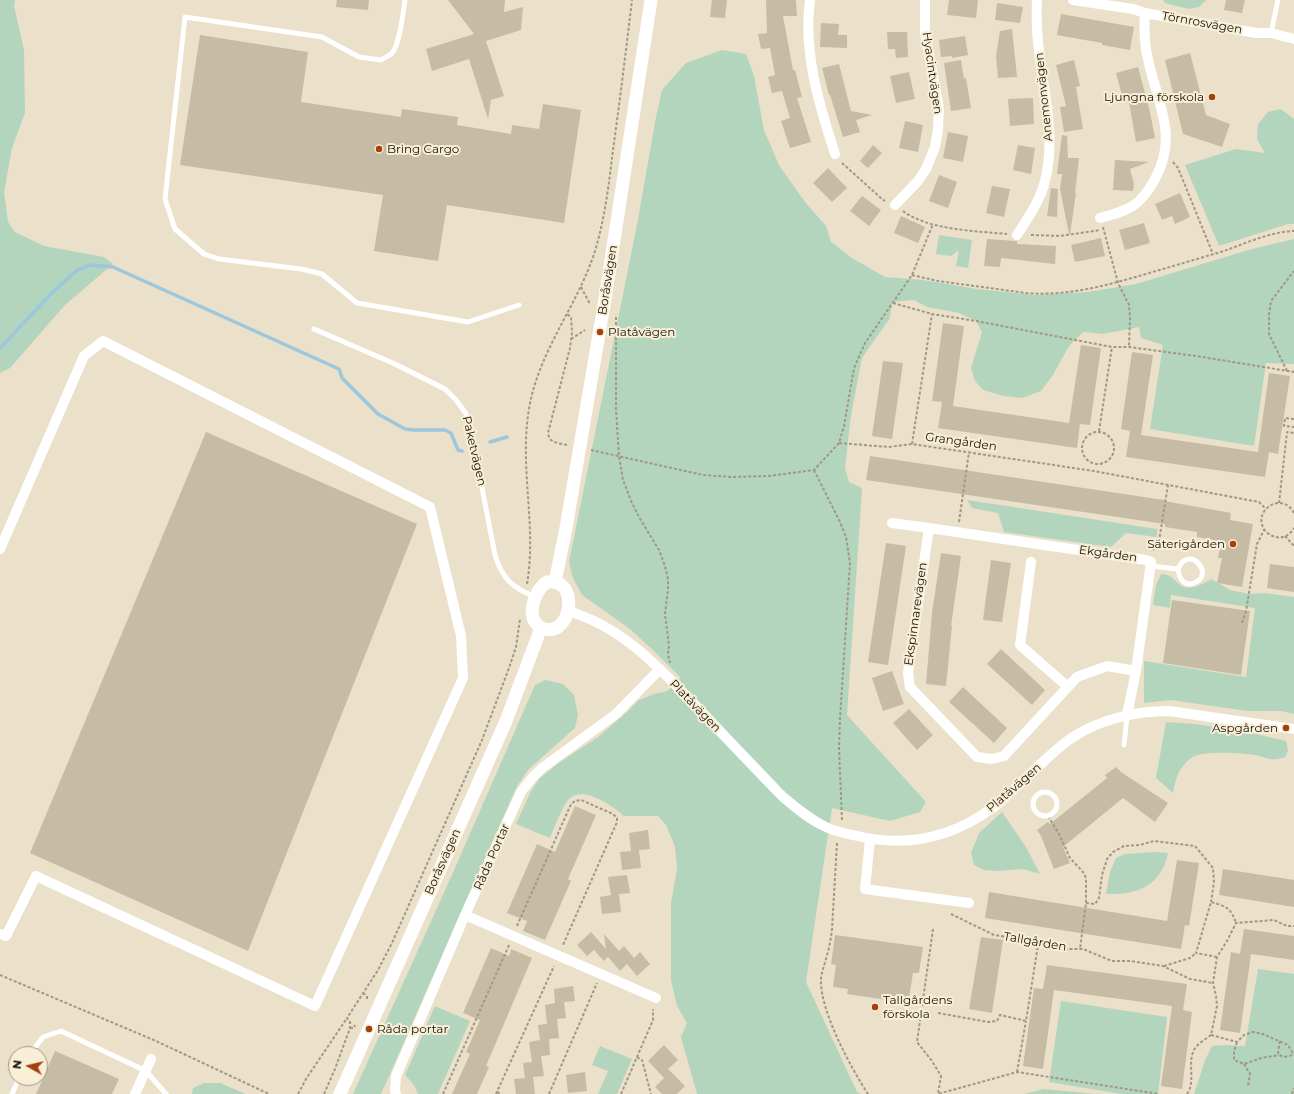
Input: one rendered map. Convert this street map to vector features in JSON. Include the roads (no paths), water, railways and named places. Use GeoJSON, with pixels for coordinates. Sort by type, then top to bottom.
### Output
{"type":"FeatureCollection","features":[{"type":"Feature","properties":{"kind":"street","name":"Boråsvägen"},"geometry":{"type":"LineString","coordinates":[[555,582],[566,528],[605,299],[651,0]]}},
{"type":"Feature","properties":{"kind":"street"},"geometry":{"type":"LineString","coordinates":[[810,0],[808,30],[809,53],[813,80],[822,115],[835,154]]}},
{"type":"Feature","properties":{"kind":"street","name":"Hyacintvägen"},"geometry":{"type":"LineString","coordinates":[[895,205],[918,181],[926,169],[935,147],[938,129],[939,109],[925,33],[924,0]]}},
{"type":"Feature","properties":{"kind":"street","name":"Anemonvägen"},"geometry":{"type":"LineString","coordinates":[[1017,235],[1036,206],[1045,183],[1049,162],[1050,131],[1036,21],[1037,0]]}},
{"type":"Feature","properties":{"kind":"street","name":"Törnrosvägen"},"geometry":{"type":"LineString","coordinates":[[1073,0],[1132,5],[1145,14],[1294,38]]}},
{"type":"Feature","properties":{"kind":"street"},"geometry":{"type":"LineString","coordinates":[[1100,218],[1125,212],[1143,199],[1160,171],[1164,158],[1166,132],[1148,59],[1144,33],[1145,14]]}},
{"type":"Feature","properties":{"kind":"street"},"geometry":{"type":"LineString","coordinates":[[0,549],[84,356],[103,341],[430,508],[461,636],[463,678],[315,1006],[36,876],[6,936],[0,934]]}},
{"type":"Feature","properties":{"kind":"street"},"geometry":{"type":"LineString","coordinates":[[892,523],[929,528]]}},
{"type":"Feature","properties":{"kind":"street","name":"Ekgården"},"geometry":{"type":"LineString","coordinates":[[929,528],[1149,563],[1136,671],[1127,715]]}},
{"type":"Feature","properties":{"kind":"street","name":"Ekspinnarevägen"},"geometry":{"type":"LineString","coordinates":[[929,528],[908,673],[910,687],[977,757],[992,759],[1004,756],[1077,677],[1107,666],[1136,671]]}},
{"type":"Feature","properties":{"kind":"street"},"geometry":{"type":"LineString","coordinates":[[1032,562],[1020,645],[1068,687]]}},
{"type":"Feature","properties":{"kind":"street"},"geometry":{"type":"LineString","coordinates":[[547,582],[555,582],[563,585],[566,591],[568,611],[561,625],[556,629],[551,630],[541,628],[536,625],[533,618],[531,594],[547,582]]}},
{"type":"Feature","properties":{"kind":"street","name":"Platåvägen"},"geometry":{"type":"LineString","coordinates":[[568,611],[603,625],[633,644],[660,669],[782,796],[801,812],[825,827],[870,839],[896,842],[922,839],[946,833],[962,826],[993,808],[1052,754],[1073,737],[1087,729],[1109,720],[1127,715],[1155,711],[1169,711],[1294,729]]}},
{"type":"Feature","properties":{"kind":"street","name":"Boråsvägen"},"geometry":{"type":"LineString","coordinates":[[340,1094],[506,721],[541,628]]}},
{"type":"Feature","properties":{"kind":"street","name":"Råda Portar"},"geometry":{"type":"LineString","coordinates":[[396,1094],[396,1076],[465,915],[521,792],[542,768],[616,714],[660,669]]}},
{"type":"Feature","properties":{"kind":"street"},"geometry":{"type":"LineString","coordinates":[[870,839],[865,889],[969,903]]}},
{"type":"Feature","properties":{"kind":"street"},"geometry":{"type":"LineString","coordinates":[[465,915],[656,998]]}},
{"type":"Feature","properties":{"kind":"street"},"geometry":{"type":"LineString","coordinates":[[135,1094],[151,1059]]}},
{"type":"Feature","properties":{"kind":"lane"},"geometry":{"type":"LineString","coordinates":[[405,0],[396,45],[392,53],[381,60],[359,57],[322,38],[185,16],[165,200],[175,229],[204,254],[218,259],[301,269],[322,274],[357,303],[468,322],[519,305]]}},
{"type":"Feature","properties":{"kind":"lane"},"geometry":{"type":"LineString","coordinates":[[1270,33],[1278,0]]}},
{"type":"Feature","properties":{"kind":"lane","name":"Paketvägen"},"geometry":{"type":"LineString","coordinates":[[314,329],[395,364],[445,389],[456,400],[470,422],[498,566],[505,578],[511,584],[531,594]]}},
{"type":"Feature","properties":{"kind":"lane"},"geometry":{"type":"LineString","coordinates":[[1193,559],[1202,566],[1203,573],[1200,580],[1190,584],[1185,583],[1180,579],[1178,576],[1178,569],[1183,561],[1193,559]]}},
{"type":"Feature","properties":{"kind":"lane"},"geometry":{"type":"LineString","coordinates":[[1149,563],[1178,569]]}},
{"type":"Feature","properties":{"kind":"lane"},"geometry":{"type":"LineString","coordinates":[[1124,745],[1127,715]]}},
{"type":"Feature","properties":{"kind":"lane"},"geometry":{"type":"LineString","coordinates":[[1043,792],[1051,793],[1057,803],[1054,813],[1048,816],[1039,815],[1033,804],[1036,797],[1043,792]]}},
{"type":"Feature","properties":{"kind":"lane"},"geometry":{"type":"LineString","coordinates":[[36,1046],[43,1037],[61,1031],[146,1071],[166,1094]]}},
{"type":"Feature","properties":{"kind":"waterway"},"geometry":{"type":"LineString","coordinates":[[0,348],[51,294],[77,270],[91,265],[113,267],[339,369],[342,378],[378,414],[405,429],[445,430],[451,433],[458,450],[462,451]]}},
{"type":"Feature","properties":{"kind":"waterway"},"geometry":{"type":"LineString","coordinates":[[490,442],[507,437]]}},
{"type":"Feature","properties":{"kind":"place","name":"Ljungna förskola"},"geometry":{"type":"Point","coordinates":[1212,97]}},
{"type":"Feature","properties":{"kind":"place","name":"Bring Cargo"},"geometry":{"type":"Point","coordinates":[379,149]}},
{"type":"Feature","properties":{"kind":"place","name":"Platåvägen"},"geometry":{"type":"Point","coordinates":[600,332]}},
{"type":"Feature","properties":{"kind":"place","name":"Säterigården"},"geometry":{"type":"Point","coordinates":[1233,544]}},
{"type":"Feature","properties":{"kind":"place","name":"Aspgården"},"geometry":{"type":"Point","coordinates":[1286,728]}},
{"type":"Feature","properties":{"kind":"place","name":"Tallgårdens förskola"},"geometry":{"type":"Point","coordinates":[875,1007]}},
{"type":"Feature","properties":{"kind":"place","name":"Råda portar"},"geometry":{"type":"Point","coordinates":[369,1029]}}]}
